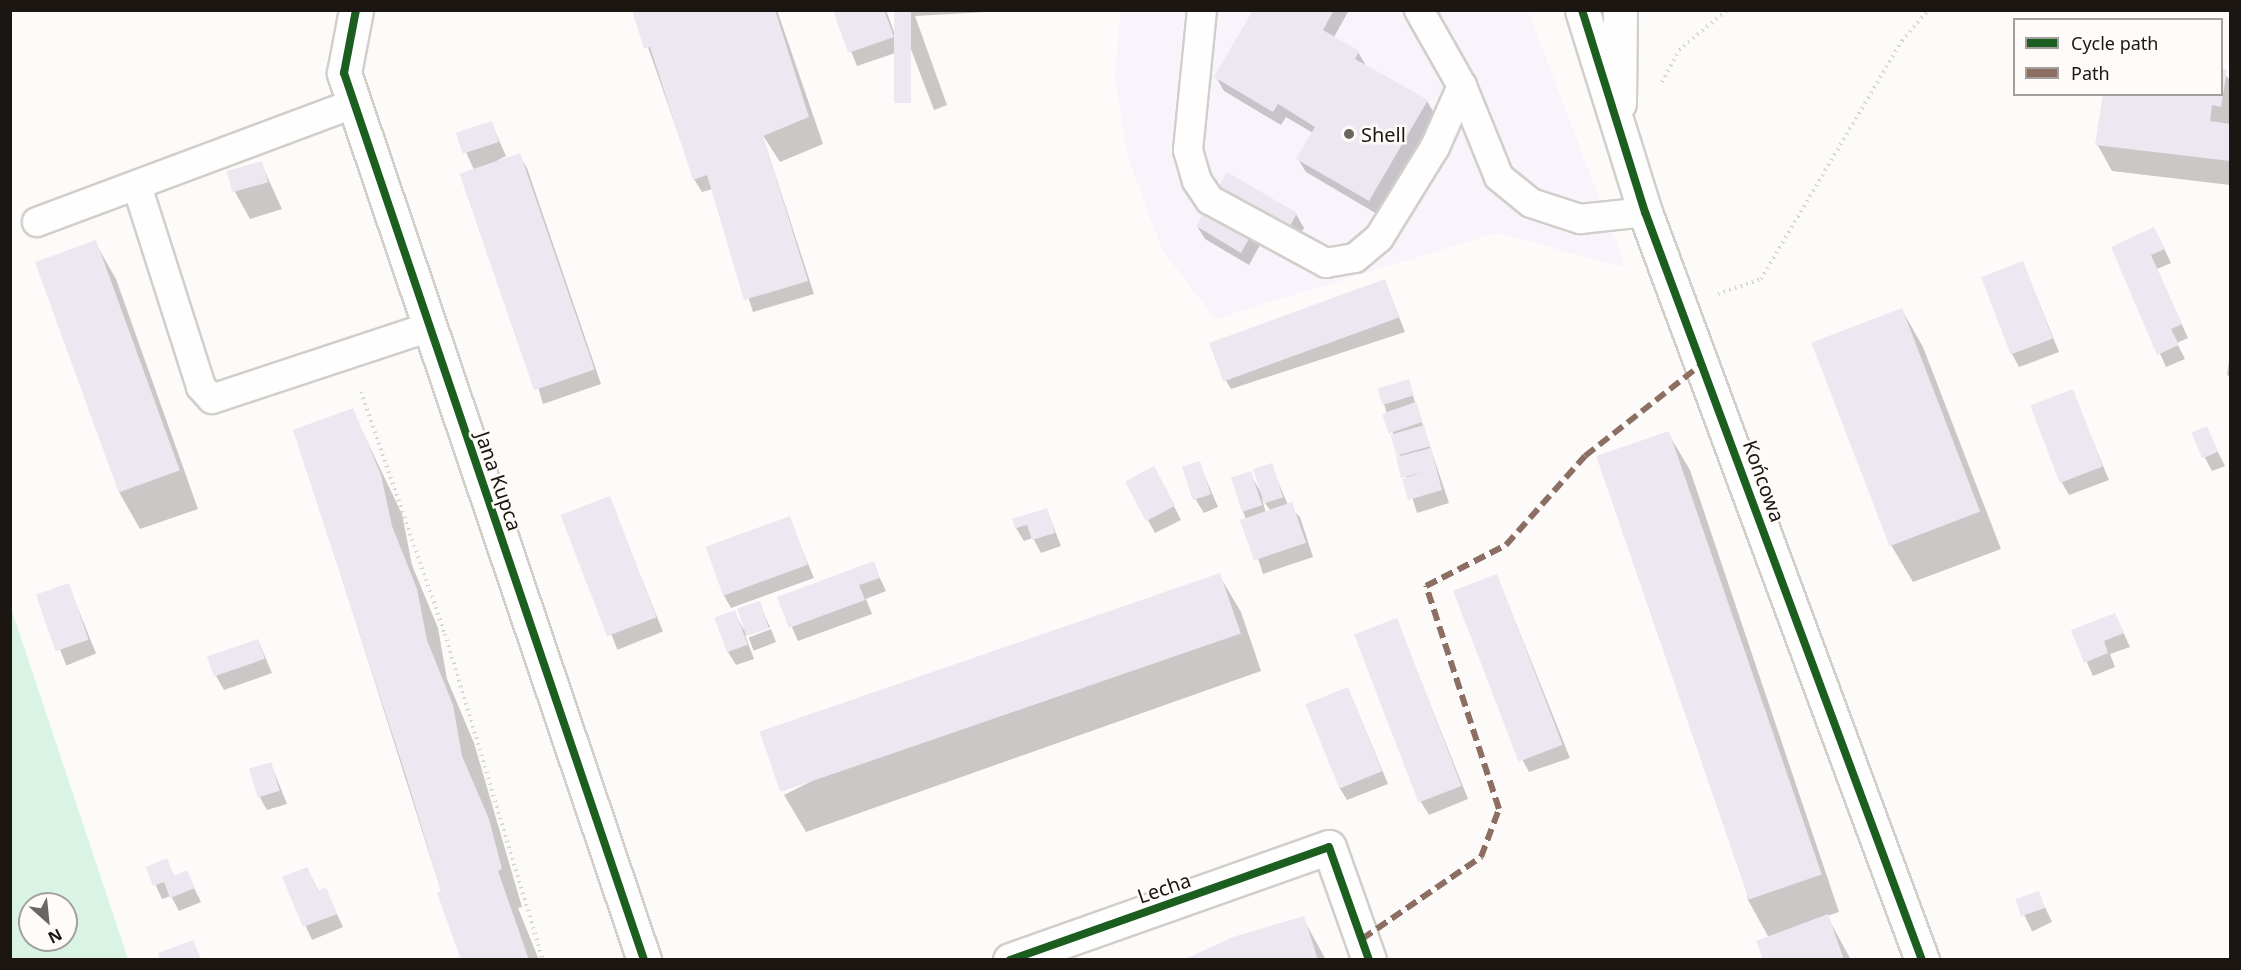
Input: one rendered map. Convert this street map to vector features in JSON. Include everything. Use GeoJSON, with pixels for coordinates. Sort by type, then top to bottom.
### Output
{"type":"FeatureCollection","features":[{"type":"Feature","properties":{"kind":"street","name":"Jana Kupca"},"geometry":{"type":"LineString","coordinates":[[356,10],[344,73],[644,960]]}},
{"type":"Feature","properties":{"kind":"street","name":"Końcowa"},"geometry":{"type":"LineString","coordinates":[[1582,10],[1645,212],[1922,960]]}},
{"type":"Feature","properties":{"kind":"street","name":"Końcowa"},"geometry":{"type":"LineString","coordinates":[[1619,134],[1620,10]]}},
{"type":"Feature","properties":{"kind":"street","name":"Lecha"},"geometry":{"type":"LineString","coordinates":[[1010,960],[1329,847],[1369,960]]}},
{"type":"Feature","properties":{"kind":"lane"},"geometry":{"type":"LineString","coordinates":[[1202,10],[1188,150],[1197,181],[1210,200],[1326,263],[1355,258],[1379,238],[1435,147],[1462,86]]}},
{"type":"Feature","properties":{"kind":"lane"},"geometry":{"type":"LineString","coordinates":[[1419,10],[1462,86],[1499,177],[1531,203],[1580,219],[1645,212]]}},
{"type":"Feature","properties":{"kind":"lane"},"geometry":{"type":"LineString","coordinates":[[37,222],[355,104]]}},
{"type":"Feature","properties":{"kind":"lane"},"geometry":{"type":"LineString","coordinates":[[137,186],[201,387],[212,399],[430,327]]}},
{"type":"Feature","properties":{"kind":"path"},"geometry":{"type":"LineString","coordinates":[[1656,92],[1679,50],[1727,10]]}},
{"type":"Feature","properties":{"kind":"path"},"geometry":{"type":"LineString","coordinates":[[1716,295],[1761,279],[1902,40],[1928,10]]}},
{"type":"Feature","properties":{"kind":"path"},"geometry":{"type":"LineString","coordinates":[[348,354],[445,634],[543,960]]}},
{"type":"Feature","properties":{"kind":"shaded area"},"geometry":{"type":"Polygon","coordinates":[[[1120,11],[1528,11],[1626,268],[1497,233],[1215,319],[1162,250],[1127,155],[1115,79],[1120,11]]]}},
{"type":"Feature","properties":{"kind":"green space"},"geometry":{"type":"Polygon","coordinates":[[[10,608],[11,608],[128,959],[11,959],[10,608]]]}},
{"type":"Feature","properties":{"kind":"building"},"geometry":{"type":"Polygon","coordinates":[[[632,10],[775,10],[809,117],[763,136],[808,281],[744,300],[707,175],[693,180],[650,47],[644,49],[632,10]]]}},
{"type":"Feature","properties":{"kind":"building"},"geometry":{"type":"Polygon","coordinates":[[[833,10],[884,10],[894,37],[848,53],[833,10]]]}},
{"type":"Feature","properties":{"kind":"building"},"geometry":{"type":"Polygon","coordinates":[[[894,10],[911,10],[911,103],[894,103],[894,10]]]}},
{"type":"Feature","properties":{"kind":"building"},"geometry":{"type":"Polygon","coordinates":[[[1253,10],[1334,10],[1323,30],[1359,51],[1355,59],[1428,100],[1369,201],[1296,159],[1315,127],[1278,104],[1273,112],[1214,77],[1253,10]]]}},
{"type":"Feature","properties":{"kind":"building"},"geometry":{"type":"Polygon","coordinates":[[[2223,70],[2227,70],[2223,95],[2223,70]]]}},
{"type":"Feature","properties":{"kind":"building"},"geometry":{"type":"Polygon","coordinates":[[[2103,96],[2223,96],[2221,107],[2212,105],[2210,121],[2230,124],[2230,161],[2095,145],[2103,96]]]}},
{"type":"Feature","properties":{"kind":"building"},"geometry":{"type":"Polygon","coordinates":[[[492,121],[499,142],[463,154],[456,133],[492,121]]]}},
{"type":"Feature","properties":{"kind":"building"},"geometry":{"type":"Polygon","coordinates":[[[520,153],[595,370],[534,390],[459,174],[520,153]]]}},
{"type":"Feature","properties":{"kind":"building"},"geometry":{"type":"Polygon","coordinates":[[[262,161],[268,182],[232,192],[226,171],[262,161]]]}},
{"type":"Feature","properties":{"kind":"building"},"geometry":{"type":"Polygon","coordinates":[[[1227,172],[1297,213],[1278,248],[1252,233],[1241,253],[1196,226],[1227,172]]]}},
{"type":"Feature","properties":{"kind":"building"},"geometry":{"type":"Polygon","coordinates":[[[2154,227],[2165,249],[2151,255],[2182,324],[2171,329],[2179,345],[2157,355],[2111,247],[2154,227]]]}},
{"type":"Feature","properties":{"kind":"building"},"geometry":{"type":"Polygon","coordinates":[[[96,240],[180,470],[119,492],[35,262],[96,240]]]}},
{"type":"Feature","properties":{"kind":"building"},"geometry":{"type":"Polygon","coordinates":[[[2023,261],[2053,338],[2011,355],[1981,277],[2023,261]]]}},
{"type":"Feature","properties":{"kind":"building"},"geometry":{"type":"Polygon","coordinates":[[[1385,279],[1399,318],[1223,381],[1209,343],[1385,279]]]}},
{"type":"Feature","properties":{"kind":"building"},"geometry":{"type":"Polygon","coordinates":[[[1902,308],[1980,512],[1890,546],[1811,343],[1902,308]]]}},
{"type":"Feature","properties":{"kind":"building"},"geometry":{"type":"Polygon","coordinates":[[[1409,379],[1414,395],[1382,405],[1377,389],[1409,379]]]}},
{"type":"Feature","properties":{"kind":"building"},"geometry":{"type":"Polygon","coordinates":[[[2073,389],[2103,466],[2060,483],[2030,405],[2073,389]]]}},
{"type":"Feature","properties":{"kind":"building"},"geometry":{"type":"Polygon","coordinates":[[[1416,402],[1423,422],[1389,434],[1382,414],[1416,402]]]}},
{"type":"Feature","properties":{"kind":"building"},"geometry":{"type":"Polygon","coordinates":[[[353,408],[381,475],[392,526],[417,589],[427,640],[453,705],[462,756],[489,819],[502,869],[498,871],[529,960],[461,960],[437,893],[441,891],[406,776],[293,430],[353,408]]]}},
{"type":"Feature","properties":{"kind":"building"},"geometry":{"type":"Polygon","coordinates":[[[1424,425],[1430,446],[1396,456],[1390,435],[1424,425]]]}},
{"type":"Feature","properties":{"kind":"building"},"geometry":{"type":"Polygon","coordinates":[[[2207,426],[2218,452],[2202,458],[2191,433],[2207,426]]]}},
{"type":"Feature","properties":{"kind":"building"},"geometry":{"type":"Polygon","coordinates":[[[1669,431],[1822,874],[1749,900],[1596,456],[1669,431]]]}},
{"type":"Feature","properties":{"kind":"building"},"geometry":{"type":"Polygon","coordinates":[[[1431,448],[1442,490],[1408,500],[1402,479],[1424,472],[1401,478],[1396,457],[1431,448]]]}},
{"type":"Feature","properties":{"kind":"building"},"geometry":{"type":"Polygon","coordinates":[[[1200,461],[1211,494],[1193,500],[1182,467],[1200,461]]]}},
{"type":"Feature","properties":{"kind":"building"},"geometry":{"type":"Polygon","coordinates":[[[1272,463],[1283,497],[1264,503],[1253,469],[1272,463]]]}},
{"type":"Feature","properties":{"kind":"building"},"geometry":{"type":"Polygon","coordinates":[[[1154,466],[1175,506],[1146,521],[1125,481],[1154,466]]]}},
{"type":"Feature","properties":{"kind":"building"},"geometry":{"type":"Polygon","coordinates":[[[1251,471],[1262,505],[1242,512],[1231,477],[1251,471]]]}},
{"type":"Feature","properties":{"kind":"building"},"geometry":{"type":"Polygon","coordinates":[[[610,496],[657,617],[607,636],[561,515],[610,496]]]}},
{"type":"Feature","properties":{"kind":"building"},"geometry":{"type":"Polygon","coordinates":[[[1292,502],[1306,543],[1254,561],[1240,520],[1292,502]]]}},
{"type":"Feature","properties":{"kind":"building"},"geometry":{"type":"Polygon","coordinates":[[[1047,508],[1055,533],[1032,540],[1027,525],[1015,528],[1012,519],[1047,508]]]}},
{"type":"Feature","properties":{"kind":"building"},"geometry":{"type":"Polygon","coordinates":[[[790,516],[808,565],[723,596],[705,547],[790,516]]]}},
{"type":"Feature","properties":{"kind":"building"},"geometry":{"type":"Polygon","coordinates":[[[874,561],[880,578],[859,585],[865,600],[789,628],[777,597],[874,561]]]}},
{"type":"Feature","properties":{"kind":"building"},"geometry":{"type":"Polygon","coordinates":[[[1220,573],[1241,634],[780,792],[760,732],[1220,573]]]}},
{"type":"Feature","properties":{"kind":"building"},"geometry":{"type":"Polygon","coordinates":[[[1497,574],[1563,745],[1519,762],[1453,591],[1497,574]]]}},
{"type":"Feature","properties":{"kind":"building"},"geometry":{"type":"Polygon","coordinates":[[[69,583],[89,640],[55,651],[36,594],[69,583]]]}},
{"type":"Feature","properties":{"kind":"building"},"geometry":{"type":"Polygon","coordinates":[[[760,601],[769,629],[746,636],[737,608],[760,601]]]}},
{"type":"Feature","properties":{"kind":"building"},"geometry":{"type":"Polygon","coordinates":[[[735,610],[748,645],[727,652],[714,618],[735,610]]]}},
{"type":"Feature","properties":{"kind":"building"},"geometry":{"type":"Polygon","coordinates":[[[2115,613],[2124,633],[2104,641],[2108,653],[2084,663],[2071,630],[2115,613]]]}},
{"type":"Feature","properties":{"kind":"building"},"geometry":{"type":"Polygon","coordinates":[[[1397,618],[1462,786],[1419,803],[1354,634],[1397,618]]]}},
{"type":"Feature","properties":{"kind":"building"},"geometry":{"type":"Polygon","coordinates":[[[258,639],[265,659],[214,676],[207,657],[258,639]]]}},
{"type":"Feature","properties":{"kind":"building"},"geometry":{"type":"Polygon","coordinates":[[[1348,687],[1382,771],[1339,789],[1305,704],[1348,687]]]}},
{"type":"Feature","properties":{"kind":"building"},"geometry":{"type":"Polygon","coordinates":[[[271,762],[280,791],[258,797],[249,769],[271,762]]]}},
{"type":"Feature","properties":{"kind":"building"},"geometry":{"type":"Polygon","coordinates":[[[167,858],[174,876],[187,870],[195,888],[170,898],[164,882],[153,886],[146,867],[167,858]]]}},
{"type":"Feature","properties":{"kind":"building"},"geometry":{"type":"Polygon","coordinates":[[[307,867],[318,891],[326,887],[337,914],[303,927],[282,877],[307,867]]]}},
{"type":"Feature","properties":{"kind":"building"},"geometry":{"type":"Polygon","coordinates":[[[2039,891],[2045,908],[2021,916],[2015,899],[2039,891]]]}},
{"type":"Feature","properties":{"kind":"building"},"geometry":{"type":"Polygon","coordinates":[[[1828,914],[1844,960],[1763,960],[1756,941],[1828,914]]]}},
{"type":"Feature","properties":{"kind":"building"},"geometry":{"type":"Polygon","coordinates":[[[1304,916],[1318,960],[1183,960],[1233,937],[1304,916]]]}},
{"type":"Feature","properties":{"kind":"building"},"geometry":{"type":"Polygon","coordinates":[[[193,940],[201,959],[160,960],[158,953],[193,940]]]}},
{"type":"Feature","properties":{"kind":"marked path"},"geometry":{"type":"LineString","coordinates":[[1362,939],[1481,857],[1499,809],[1426,586],[1506,545],[1585,456],[1703,363]]}},
{"type":"Feature","properties":{"kind":"cycle path"},"geometry":{"type":"LineString","coordinates":[[356,10],[344,73],[644,960]]}},
{"type":"Feature","properties":{"kind":"cycle path"},"geometry":{"type":"LineString","coordinates":[[1582,10],[1645,212],[1922,960]]}},
{"type":"Feature","properties":{"kind":"cycle path"},"geometry":{"type":"LineString","coordinates":[[1010,960],[1329,847],[1369,960]]}},
{"type":"Feature","properties":{"kind":"place","name":"Shell"},"geometry":{"type":"Point","coordinates":[1349,134]}}]}
